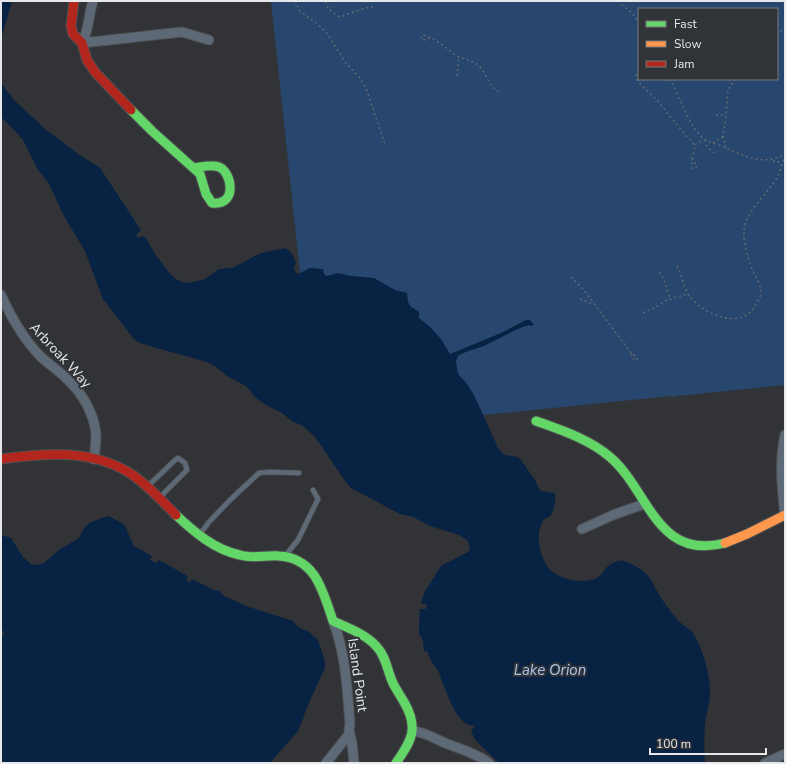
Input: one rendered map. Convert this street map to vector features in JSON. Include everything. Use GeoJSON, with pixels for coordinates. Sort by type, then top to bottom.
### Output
{"type":"FeatureCollection","features":[{"type":"Feature","properties":{"kind":"street"},"geometry":{"type":"LineString","coordinates":[[74,1],[71,26],[73,34],[82,42],[87,60],[95,72],[152,131],[194,168],[202,177],[206,194],[212,203],[215,204],[225,202],[228,199],[229,194],[226,171],[223,168],[214,166],[194,168]]}},
{"type":"Feature","properties":{"kind":"street"},"geometry":{"type":"LineString","coordinates":[[82,42],[87,33],[90,8],[93,1]]}},
{"type":"Feature","properties":{"kind":"street"},"geometry":{"type":"LineString","coordinates":[[82,42],[182,32],[209,40]]}},
{"type":"Feature","properties":{"kind":"street","name":"Arbroak Way"},"geometry":{"type":"LineString","coordinates":[[1,295],[23,336],[39,355],[68,380],[87,405],[94,422],[96,436],[94,459]]}},
{"type":"Feature","properties":{"kind":"street"},"geometry":{"type":"LineString","coordinates":[[536,421],[595,446],[618,465],[644,504],[665,530],[682,542],[698,547],[714,546],[734,540],[785,515],[781,469],[785,435]]}},
{"type":"Feature","properties":{"kind":"street"},"geometry":{"type":"LineString","coordinates":[[1,459],[17,456],[53,455],[85,457],[106,462],[125,470],[142,482],[174,514],[199,535],[214,545],[234,554],[251,558],[278,556],[298,560],[309,567],[318,580],[333,621],[358,633],[380,649],[392,680],[409,712],[413,726],[412,736],[396,763]]}},
{"type":"Feature","properties":{"kind":"street"},"geometry":{"type":"LineString","coordinates":[[582,529],[613,515],[644,504]]}},
{"type":"Feature","properties":{"kind":"street","name":"Island Point"},"geometry":{"type":"LineString","coordinates":[[333,621],[344,657],[354,763]]}},
{"type":"Feature","properties":{"kind":"street"},"geometry":{"type":"LineString","coordinates":[[412,731],[422,731],[445,743],[466,750],[489,763]]}},
{"type":"Feature","properties":{"kind":"street","name":"Island Point"},"geometry":{"type":"LineString","coordinates":[[326,763],[350,733]]}},
{"type":"Feature","properties":{"kind":"street"},"geometry":{"type":"LineString","coordinates":[[765,763],[785,754]]}},
{"type":"Feature","properties":{"kind":"lane"},"geometry":{"type":"LineString","coordinates":[[147,487],[178,458],[185,463],[187,470],[158,498]]}},
{"type":"Feature","properties":{"kind":"lane"},"geometry":{"type":"LineString","coordinates":[[199,535],[209,522],[238,492],[259,473],[299,473]]}},
{"type":"Feature","properties":{"kind":"lane"},"geometry":{"type":"LineString","coordinates":[[284,557],[298,540],[318,499],[313,490]]}},
{"type":"Feature","properties":{"kind":"path"},"geometry":{"type":"LineString","coordinates":[[295,1],[300,11],[322,28],[328,35],[346,63],[359,77],[366,88],[385,144]]}},
{"type":"Feature","properties":{"kind":"path"},"geometry":{"type":"LineString","coordinates":[[326,1],[326,5],[331,12],[340,17],[365,8],[374,7]]}},
{"type":"Feature","properties":{"kind":"path"},"geometry":{"type":"LineString","coordinates":[[618,1],[632,13],[638,21]]}},
{"type":"Feature","properties":{"kind":"path"},"geometry":{"type":"LineString","coordinates":[[430,38],[442,44],[459,57],[472,61],[479,66],[492,87],[501,93]]}},
{"type":"Feature","properties":{"kind":"path"},"geometry":{"type":"LineString","coordinates":[[457,76],[459,57]]}},
{"type":"Feature","properties":{"kind":"path"},"geometry":{"type":"LineString","coordinates":[[636,74],[637,80],[642,86],[656,99],[682,132],[693,141],[694,146],[692,159]]}},
{"type":"Feature","properties":{"kind":"path"},"geometry":{"type":"LineString","coordinates":[[670,80],[694,127],[699,135],[705,140],[726,147],[752,159],[778,161],[781,167]]}},
{"type":"Feature","properties":{"kind":"path"},"geometry":{"type":"LineString","coordinates":[[726,147],[723,136],[728,90],[734,80]]}},
{"type":"Feature","properties":{"kind":"path"},"geometry":{"type":"LineString","coordinates":[[716,115],[726,115]]}},
{"type":"Feature","properties":{"kind":"path"},"geometry":{"type":"LineString","coordinates":[[713,143],[723,136]]}},
{"type":"Feature","properties":{"kind":"path"},"geometry":{"type":"LineString","coordinates":[[694,146],[698,142],[705,140]]}},
{"type":"Feature","properties":{"kind":"path"},"geometry":{"type":"LineString","coordinates":[[706,145],[714,153]]}},
{"type":"Feature","properties":{"kind":"path"},"geometry":{"type":"LineString","coordinates":[[771,160],[785,155]]}},
{"type":"Feature","properties":{"kind":"path"},"geometry":{"type":"LineString","coordinates":[[677,266],[681,272],[685,289],[696,304],[724,319],[740,318],[748,314],[761,293],[760,287],[751,268],[744,230],[748,218],[762,196],[779,174],[785,155]]}},
{"type":"Feature","properties":{"kind":"path"},"geometry":{"type":"LineString","coordinates":[[659,272],[663,277],[670,300]]}},
{"type":"Feature","properties":{"kind":"path"},"geometry":{"type":"LineString","coordinates":[[571,277],[584,290],[631,353]]}},
{"type":"Feature","properties":{"kind":"path"},"geometry":{"type":"LineString","coordinates":[[643,313],[670,300],[688,294]]}},
{"type":"Feature","properties":{"kind":"path"},"geometry":{"type":"LineString","coordinates":[[580,298],[594,305]]}},
{"type":"Feature","properties":{"kind":"shaded area"},"geometry":{"type":"Polygon","coordinates":[[[271,1],[785,1],[785,385],[317,432],[271,1]]]}},
{"type":"Feature","properties":{"kind":"water"},"geometry":{"type":"Polygon","coordinates":[[[1,1],[12,1],[1,39],[1,1]]]}},
{"type":"Feature","properties":{"kind":"water","name":"Lake Orion"},"geometry":{"type":"Polygon","coordinates":[[[1,83],[14,100],[45,129],[100,168],[141,230],[136,235],[139,238],[142,236],[145,237],[155,254],[171,275],[176,279],[185,283],[205,279],[219,269],[232,268],[261,253],[286,248],[293,255],[296,263],[294,268],[295,272],[298,274],[310,268],[323,269],[324,274],[327,276],[337,273],[374,278],[395,290],[407,293],[410,306],[419,312],[419,318],[441,339],[450,354],[501,333],[526,320],[530,320],[534,325],[523,327],[484,346],[467,351],[458,356],[456,361],[458,374],[474,395],[498,448],[505,455],[518,457],[521,460],[535,480],[540,491],[555,493],[553,512],[544,520],[539,532],[540,550],[548,567],[557,575],[576,581],[583,581],[595,579],[608,566],[615,562],[628,562],[641,569],[648,576],[673,615],[693,633],[703,656],[708,673],[710,689],[710,697],[705,721],[705,763],[499,763],[475,740],[471,730],[475,726],[464,722],[454,709],[438,671],[428,652],[424,651],[423,641],[419,633],[420,609],[426,609],[427,605],[421,603],[424,593],[441,566],[468,552],[470,549],[468,541],[459,535],[430,526],[413,517],[400,514],[351,488],[316,438],[302,425],[293,422],[282,413],[266,405],[256,398],[246,386],[227,376],[215,366],[207,362],[140,343],[134,339],[103,299],[85,251],[64,216],[48,182],[38,170],[23,140],[1,117],[1,83]]]}},
{"type":"Feature","properties":{"kind":"water"},"geometry":{"type":"Polygon","coordinates":[[[108,516],[125,526],[134,546],[152,556],[150,560],[156,563],[159,560],[186,575],[188,577],[186,580],[190,582],[192,579],[214,590],[220,591],[224,596],[249,607],[293,621],[298,627],[309,632],[318,640],[325,661],[325,668],[298,731],[270,763],[1,763],[1,636],[3,636],[4,633],[1,627],[1,535],[11,538],[23,557],[31,564],[38,565],[44,563],[60,549],[79,538],[84,528],[91,522],[108,516]]]}},
{"type":"Feature","properties":{"kind":"traffic: fast"},"geometry":{"type":"LineString","coordinates":[[131,110],[200,174],[206,194],[212,203],[221,202],[226,199],[230,188],[227,175],[223,170],[219,167],[213,166],[194,168]]}},
{"type":"Feature","properties":{"kind":"traffic: fast"},"geometry":{"type":"LineString","coordinates":[[536,421],[584,440],[610,457],[635,487],[656,519],[669,532],[683,542],[702,546],[725,543]]}},
{"type":"Feature","properties":{"kind":"traffic: fast"},"geometry":{"type":"LineString","coordinates":[[176,515],[205,540],[231,553],[255,557],[279,556],[292,558],[302,563],[310,570],[316,578],[326,599],[333,621],[368,638],[380,651],[393,684],[409,711],[412,734],[396,763]]}},
{"type":"Feature","properties":{"kind":"traffic: slow"},"geometry":{"type":"LineString","coordinates":[[725,543],[785,515]]}},
{"type":"Feature","properties":{"kind":"traffic: jam"},"geometry":{"type":"LineString","coordinates":[[74,1],[71,26],[73,34],[82,43],[87,60],[95,72],[131,110]]}},
{"type":"Feature","properties":{"kind":"traffic: jam"},"geometry":{"type":"LineString","coordinates":[[1,459],[50,454],[82,456],[98,459],[135,476],[176,515]]}}]}
